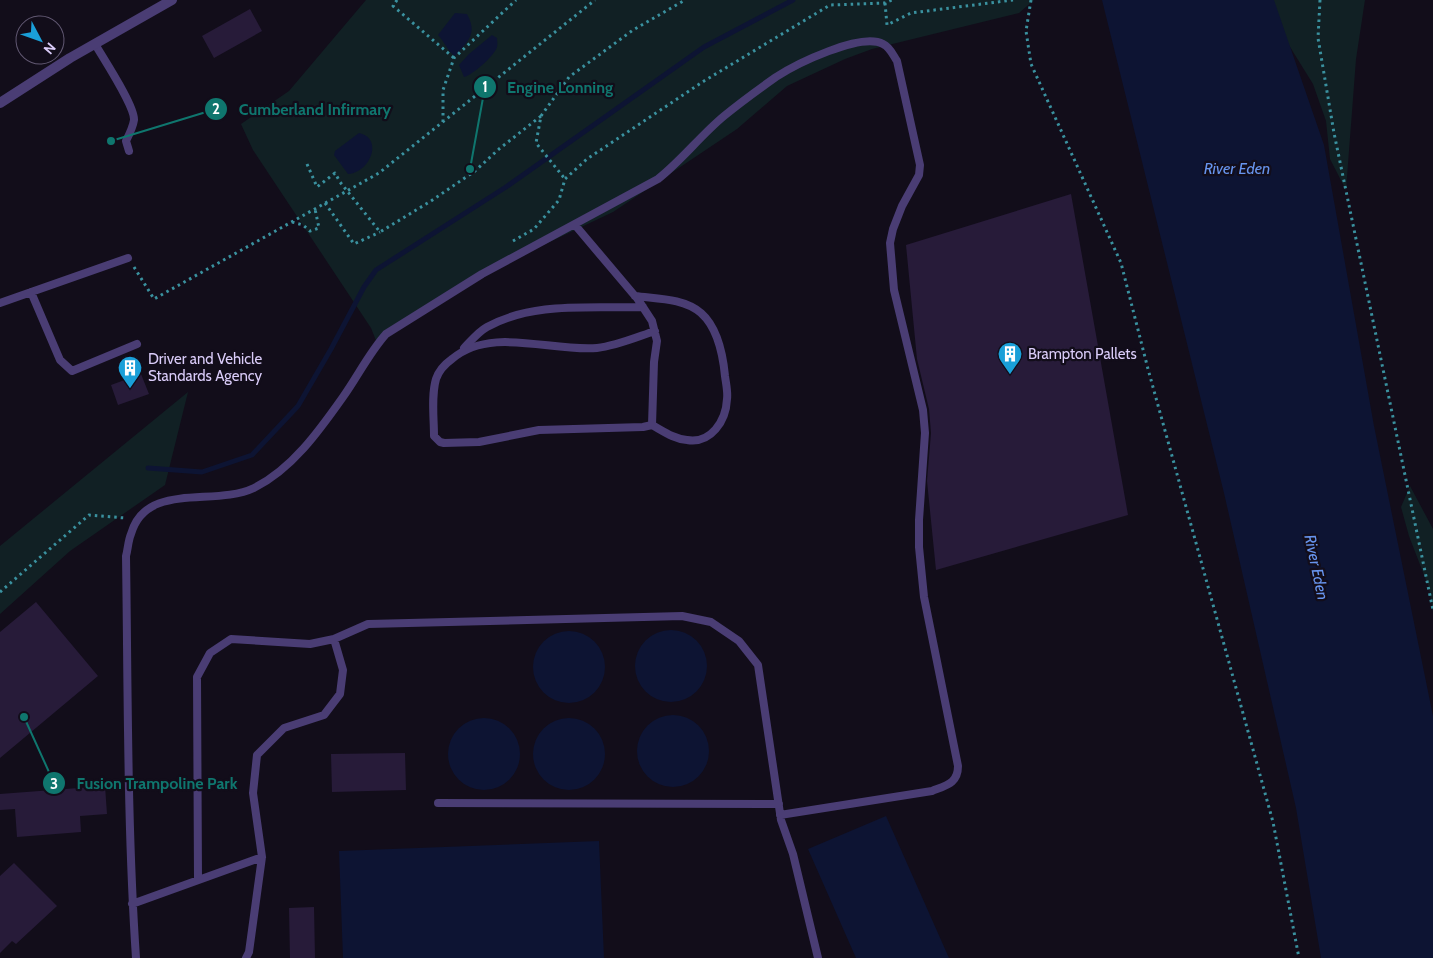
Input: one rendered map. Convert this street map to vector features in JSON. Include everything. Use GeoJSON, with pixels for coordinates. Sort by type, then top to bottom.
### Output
{"type":"FeatureCollection","features":[{"type":"Feature","properties":{"kind":"street"},"geometry":{"type":"LineString","coordinates":[[0,102],[172,0]]}},
{"type":"Feature","properties":{"kind":"lane"},"geometry":{"type":"LineString","coordinates":[[136,958],[132,904],[126,556],[131,533],[143,512],[154,504],[166,500],[232,495],[252,488],[269,479],[287,466],[306,445],[343,397],[377,344],[386,334],[482,274],[658,179],[676,164],[723,116],[777,76],[840,46],[864,41],[882,43],[891,50],[897,61],[920,165],[919,175],[902,206],[890,243],[894,290],[923,410],[925,433],[919,547],[924,597],[958,773],[956,779],[932,791],[780,816]]}},
{"type":"Feature","properties":{"kind":"lane"},"geometry":{"type":"LineString","coordinates":[[95,44],[128,100],[134,118],[132,129],[126,141],[129,151]]}},
{"type":"Feature","properties":{"kind":"lane"},"geometry":{"type":"LineString","coordinates":[[576,224],[635,296],[652,322],[657,341],[654,362],[652,425]]}},
{"type":"Feature","properties":{"kind":"lane"},"geometry":{"type":"LineString","coordinates":[[0,303],[128,258]]}},
{"type":"Feature","properties":{"kind":"lane"},"geometry":{"type":"LineString","coordinates":[[31,292],[60,360],[72,371],[137,344]]}},
{"type":"Feature","properties":{"kind":"lane"},"geometry":{"type":"LineString","coordinates":[[635,296],[687,305],[701,313],[713,327],[724,365],[727,399],[723,420],[714,431],[704,438],[688,441],[675,437],[652,425],[643,427],[539,430],[479,442],[444,443],[434,436],[434,390],[436,378],[442,367],[485,328],[504,319],[530,311],[554,308],[643,307]]}},
{"type":"Feature","properties":{"kind":"lane"},"geometry":{"type":"LineString","coordinates":[[458,354],[474,346],[505,342],[597,348],[655,331]]}},
{"type":"Feature","properties":{"kind":"lane"},"geometry":{"type":"LineString","coordinates":[[198,879],[197,677],[210,653],[232,638],[310,644],[334,638],[368,624],[682,616],[711,622],[739,642],[758,665],[780,816],[793,854],[818,958]]}},
{"type":"Feature","properties":{"kind":"lane"},"geometry":{"type":"LineString","coordinates":[[246,958],[249,952],[262,857],[253,793],[257,755],[284,728],[324,716],[340,694],[343,670],[334,638]]}},
{"type":"Feature","properties":{"kind":"lane"},"geometry":{"type":"LineString","coordinates":[[438,803],[779,804]]}},
{"type":"Feature","properties":{"kind":"lane"},"geometry":{"type":"LineString","coordinates":[[132,904],[262,857]]}},
{"type":"Feature","properties":{"kind":"path"},"geometry":{"type":"LineString","coordinates":[[397,0],[393,6],[454,58]]}},
{"type":"Feature","properties":{"kind":"path"},"geometry":{"type":"LineString","coordinates":[[443,122],[443,90],[454,58],[516,0]]}},
{"type":"Feature","properties":{"kind":"path"},"geometry":{"type":"LineString","coordinates":[[128,258],[154,299],[379,173],[595,0]]}},
{"type":"Feature","properties":{"kind":"path"},"geometry":{"type":"LineString","coordinates":[[325,204],[354,244],[380,232],[475,171],[541,116],[568,77],[633,30],[685,0]]}},
{"type":"Feature","properties":{"kind":"path"},"geometry":{"type":"LineString","coordinates":[[511,242],[534,229],[559,200],[565,179],[587,159],[704,81],[830,4],[885,3],[892,0]]}},
{"type":"Feature","properties":{"kind":"path"},"geometry":{"type":"LineString","coordinates":[[885,3],[887,25],[911,14],[1013,0]]}},
{"type":"Feature","properties":{"kind":"path"},"geometry":{"type":"LineString","coordinates":[[1031,0],[1026,31],[1031,64],[1121,263],[1148,369],[1273,822],[1299,958]]}},
{"type":"Feature","properties":{"kind":"path"},"geometry":{"type":"LineString","coordinates":[[1320,0],[1318,38],[1334,133],[1433,610]]}},
{"type":"Feature","properties":{"kind":"path"},"geometry":{"type":"LineString","coordinates":[[541,116],[536,143],[565,179]]}},
{"type":"Feature","properties":{"kind":"path"},"geometry":{"type":"LineString","coordinates":[[306,164],[317,187],[335,173],[380,232]]}},
{"type":"Feature","properties":{"kind":"path"},"geometry":{"type":"LineString","coordinates":[[291,222],[303,225],[310,231],[319,228],[315,209]]}},
{"type":"Feature","properties":{"kind":"path"},"geometry":{"type":"LineString","coordinates":[[0,592],[89,515],[138,520]]}},
{"type":"Feature","properties":{"kind":"shaded area"},"geometry":{"type":"Polygon","coordinates":[[[366,0],[1034,0],[1019,13],[872,49],[845,59],[787,86],[737,129],[613,212],[482,274],[377,343],[371,328],[253,150],[241,124],[289,91],[366,0]]]}},
{"type":"Feature","properties":{"kind":"shaded area"},"geometry":{"type":"Polygon","coordinates":[[[1270,0],[1365,0],[1356,59],[1346,190],[1330,159],[1326,121],[1313,84],[1282,34],[1270,0]]]}},
{"type":"Feature","properties":{"kind":"shaded area"},"geometry":{"type":"Polygon","coordinates":[[[188,392],[165,485],[70,551],[0,614],[0,546],[188,392]]]}},
{"type":"Feature","properties":{"kind":"shaded area"},"geometry":{"type":"Polygon","coordinates":[[[1410,486],[1433,529],[1433,612],[1429,588],[1409,536],[1401,507],[1410,486]]]}},
{"type":"Feature","properties":{"kind":"water","name":"River Eden"},"geometry":{"type":"Polygon","coordinates":[[[1102,0],[1274,0],[1324,145],[1374,426],[1433,716],[1433,958],[1321,958],[1296,808],[1224,493],[1102,0]]]}},
{"type":"Feature","properties":{"kind":"water"},"geometry":{"type":"Polygon","coordinates":[[[455,13],[467,14],[472,27],[470,37],[455,56],[438,35],[455,13]]]}},
{"type":"Feature","properties":{"kind":"water"},"geometry":{"type":"Polygon","coordinates":[[[492,35],[497,38],[495,51],[478,69],[464,77],[459,65],[492,35]]]}},
{"type":"Feature","properties":{"kind":"water"},"geometry":{"type":"Polygon","coordinates":[[[359,133],[367,136],[371,141],[371,155],[363,168],[348,174],[334,155],[335,151],[359,133]]]}},
{"type":"Feature","properties":{"kind":"water"},"geometry":{"type":"Polygon","coordinates":[[[664,630],[678,630],[697,640],[707,659],[707,673],[697,692],[678,702],[664,702],[645,692],[635,673],[635,659],[645,640],[664,630]]]}},
{"type":"Feature","properties":{"kind":"water"},"geometry":{"type":"Polygon","coordinates":[[[562,631],[576,631],[595,641],[605,660],[605,674],[595,693],[576,703],[562,703],[543,693],[533,674],[533,660],[543,641],[562,631]]]}},
{"type":"Feature","properties":{"kind":"water"},"geometry":{"type":"Polygon","coordinates":[[[673,715],[687,718],[699,725],[706,737],[709,751],[706,765],[699,777],[687,784],[673,787],[659,784],[647,777],[640,765],[637,751],[640,737],[647,725],[659,718],[673,715]]]}},
{"type":"Feature","properties":{"kind":"water"},"geometry":{"type":"Polygon","coordinates":[[[477,718],[491,718],[510,728],[520,747],[520,761],[510,780],[491,790],[477,790],[458,780],[448,761],[448,747],[458,728],[477,718]]]}},
{"type":"Feature","properties":{"kind":"water"},"geometry":{"type":"Polygon","coordinates":[[[562,718],[576,718],[595,728],[605,747],[605,761],[595,780],[576,790],[562,790],[543,780],[533,761],[533,747],[543,728],[562,718]]]}},
{"type":"Feature","properties":{"kind":"water"},"geometry":{"type":"Polygon","coordinates":[[[886,816],[949,958],[856,958],[808,849],[886,816]]]}},
{"type":"Feature","properties":{"kind":"water"},"geometry":{"type":"Polygon","coordinates":[[[599,841],[604,958],[343,958],[339,851],[599,841]]]}},
{"type":"Feature","properties":{"kind":"building"},"geometry":{"type":"Polygon","coordinates":[[[250,9],[262,31],[214,58],[202,36],[250,9]]]}},
{"type":"Feature","properties":{"kind":"building","name":"Brampton Pallets"},"geometry":{"type":"Polygon","coordinates":[[[1071,194],[1128,515],[936,570],[927,481],[931,433],[929,409],[917,359],[906,245],[1071,194]]]}},
{"type":"Feature","properties":{"kind":"building","name":"Driver and Vehicle Standards Agency"},"geometry":{"type":"Polygon","coordinates":[[[141,374],[149,394],[118,405],[111,385],[141,374]]]}},
{"type":"Feature","properties":{"kind":"building"},"geometry":{"type":"Polygon","coordinates":[[[36,602],[98,676],[0,758],[0,632],[36,602]]]}},
{"type":"Feature","properties":{"kind":"building"},"geometry":{"type":"Polygon","coordinates":[[[405,753],[406,790],[332,792],[331,754],[405,753]]]}},
{"type":"Feature","properties":{"kind":"building"},"geometry":{"type":"Polygon","coordinates":[[[105,786],[107,814],[80,816],[81,832],[17,837],[15,809],[0,810],[0,794],[105,786]]]}},
{"type":"Feature","properties":{"kind":"building"},"geometry":{"type":"Polygon","coordinates":[[[14,863],[57,906],[16,944],[12,941],[0,953],[0,876],[14,863]]]}},
{"type":"Feature","properties":{"kind":"building"},"geometry":{"type":"Polygon","coordinates":[[[314,907],[315,958],[290,958],[289,908],[314,907]]]}},
{"type":"Feature","properties":{"kind":"waterway"},"geometry":{"type":"LineString","coordinates":[[148,468],[202,472],[252,455],[298,406],[364,287],[376,270],[506,187],[704,47],[793,0]]}},
{"type":"Feature","properties":{"kind":"place","name":"Cumberland Infirmary"},"geometry":{"type":"Point","coordinates":[111,141]}},
{"type":"Feature","properties":{"kind":"place","name":"Engine Lonning"},"geometry":{"type":"Point","coordinates":[470,169]}},
{"type":"Feature","properties":{"kind":"place","name":"Brampton Pallets"},"geometry":{"type":"Point","coordinates":[1010,375]}},
{"type":"Feature","properties":{"kind":"place","name":"Driver and Vehicle Standards Agency"},"geometry":{"type":"Point","coordinates":[130,389]}},
{"type":"Feature","properties":{"kind":"place","name":"Fusion Trampoline Park"},"geometry":{"type":"Point","coordinates":[24,717]}}]}
